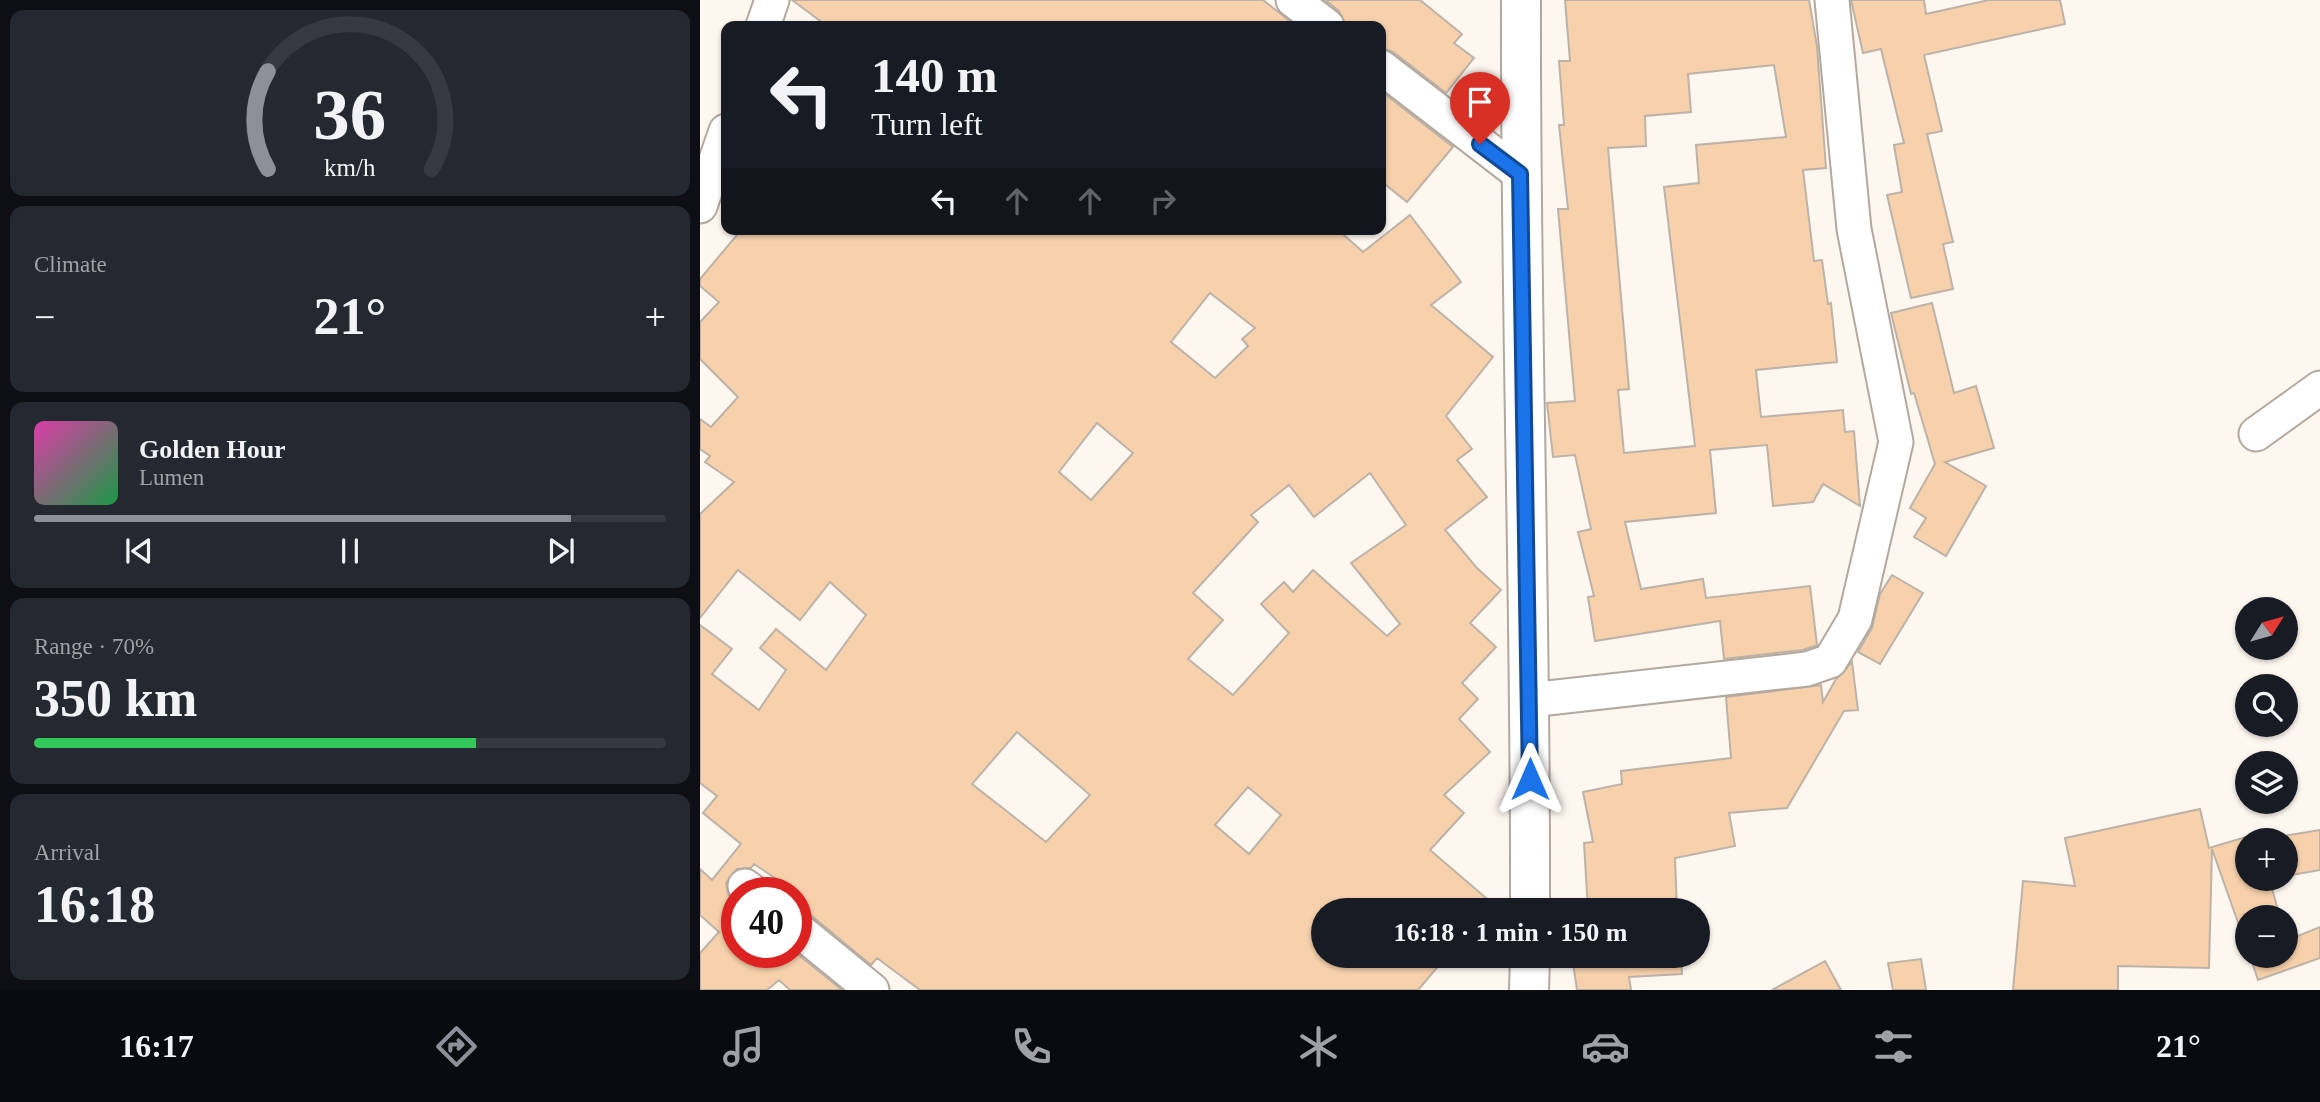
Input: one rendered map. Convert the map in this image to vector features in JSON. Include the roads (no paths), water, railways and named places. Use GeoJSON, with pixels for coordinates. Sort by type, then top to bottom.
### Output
{"type":"FeatureCollection","features":[{"type":"Feature","properties":{"kind":"street"},"geometry":{"type":"LineString","coordinates":[[765,21],[772,0]]}},
{"type":"Feature","properties":{"kind":"street"},"geometry":{"type":"LineString","coordinates":[[1293,0],[1320,21]]}},
{"type":"Feature","properties":{"kind":"street"},"geometry":{"type":"LineString","coordinates":[[1521,0],[1520,174],[1530,701],[1530,898]]}},
{"type":"Feature","properties":{"kind":"street"},"geometry":{"type":"LineString","coordinates":[[1530,701],[1807,669],[1830,662],[1855,619],[1896,442],[1854,229],[1832,0]]}},
{"type":"Feature","properties":{"kind":"street"},"geometry":{"type":"LineString","coordinates":[[1386,71],[1520,174]]}},
{"type":"Feature","properties":{"kind":"street"},"geometry":{"type":"LineString","coordinates":[[700,206],[721,145]]}},
{"type":"Feature","properties":{"kind":"street"},"geometry":{"type":"LineString","coordinates":[[2256,434],[2320,388]]}},
{"type":"Feature","properties":{"kind":"street"},"geometry":{"type":"LineString","coordinates":[[812,941],[872,990]]}},
{"type":"Feature","properties":{"kind":"street"},"geometry":{"type":"LineString","coordinates":[[1529,990],[1530,968]]}}]}
